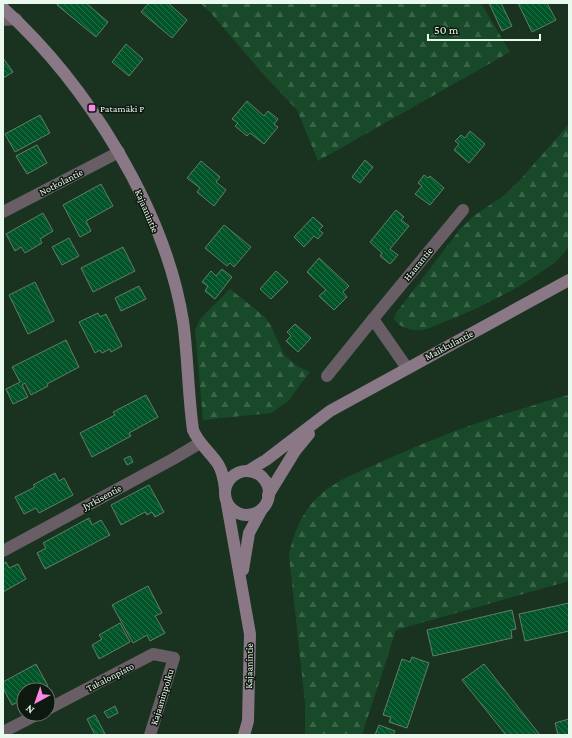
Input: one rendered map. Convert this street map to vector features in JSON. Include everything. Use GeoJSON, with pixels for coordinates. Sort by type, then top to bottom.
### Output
{"type":"FeatureCollection","features":[{"type":"Feature","properties":{"kind":"main road","name":"Kajaanintie"},"geometry":{"type":"LineString","coordinates":[[3,8],[16,20],[71,81],[119,152],[146,205],[169,264],[182,320],[193,430],[204,447],[218,464],[223,475],[225,489]]}},
{"type":"Feature","properties":{"kind":"main road","name":"Maikkulantie"},"geometry":{"type":"LineString","coordinates":[[245,472],[266,460],[330,411],[569,280]]}},
{"type":"Feature","properties":{"kind":"main road","name":"Maikkulantie"},"geometry":{"type":"LineString","coordinates":[[268,495],[294,451],[330,411]]}},
{"type":"Feature","properties":{"kind":"main road"},"geometry":{"type":"LineString","coordinates":[[204,447],[221,463],[262,478],[266,484],[268,495],[262,509],[249,515],[241,515],[232,510],[227,504],[225,489],[233,476],[245,472]]}},
{"type":"Feature","properties":{"kind":"main road","name":"Kajaanintie"},"geometry":{"type":"LineString","coordinates":[[227,504],[250,634],[248,720],[244,735]]}},
{"type":"Feature","properties":{"kind":"main road","name":"Kajaanintie"},"geometry":{"type":"LineString","coordinates":[[244,596],[243,562],[249,533],[262,509]]}},
{"type":"Feature","properties":{"kind":"street"},"geometry":{"type":"LineString","coordinates":[[3,20],[16,20]]}},
{"type":"Feature","properties":{"kind":"street","name":"Notkolantie"},"geometry":{"type":"LineString","coordinates":[[3,212],[119,152]]}},
{"type":"Feature","properties":{"kind":"street","name":"Haarantie"},"geometry":{"type":"LineString","coordinates":[[327,376],[463,210]]}},
{"type":"Feature","properties":{"kind":"street"},"geometry":{"type":"LineString","coordinates":[[373,319],[407,368]]}},
{"type":"Feature","properties":{"kind":"street","name":"Jyrkisentie"},"geometry":{"type":"LineString","coordinates":[[3,551],[173,460],[204,447]]}},
{"type":"Feature","properties":{"kind":"street","name":"Takalonpisto"},"geometry":{"type":"LineString","coordinates":[[56,705],[153,654],[174,658]]}},
{"type":"Feature","properties":{"kind":"street","name":"Kajaaninpolku"},"geometry":{"type":"LineString","coordinates":[[150,735],[174,658]]}},
{"type":"Feature","properties":{"kind":"street"},"geometry":{"type":"LineString","coordinates":[[3,732],[22,722]]}},
{"type":"Feature","properties":{"kind":"green space"},"geometry":{"type":"Polygon","coordinates":[[[200,3],[481,3],[510,52],[318,161],[297,110],[263,74],[210,12],[200,3]]]}},
{"type":"Feature","properties":{"kind":"green space"},"geometry":{"type":"Polygon","coordinates":[[[569,124],[569,246],[563,255],[550,266],[525,282],[499,297],[458,317],[421,330],[409,329],[396,322],[394,319],[396,313],[461,228],[475,215],[502,197],[520,180],[569,124]]]}},
{"type":"Feature","properties":{"kind":"green space"},"geometry":{"type":"Polygon","coordinates":[[[230,289],[265,317],[271,326],[284,355],[297,366],[310,372],[288,401],[271,413],[203,420],[195,330],[201,318],[230,289]]]}},
{"type":"Feature","properties":{"kind":"green space"},"geometry":{"type":"Polygon","coordinates":[[[569,395],[569,581],[396,630],[362,735],[305,735],[305,703],[289,555],[297,529],[309,507],[321,494],[335,484],[401,453],[436,438],[509,412],[569,395]]]}},
{"type":"Feature","properties":{"kind":"building"},"geometry":{"type":"Polygon","coordinates":[[[58,3],[86,3],[108,22],[96,37],[57,5],[58,3]]]}},
{"type":"Feature","properties":{"kind":"building"},"geometry":{"type":"Polygon","coordinates":[[[149,3],[168,3],[187,20],[172,38],[141,12],[149,3]]]}},
{"type":"Feature","properties":{"kind":"building"},"geometry":{"type":"Polygon","coordinates":[[[489,3],[501,3],[512,26],[502,31],[489,3]]]}},
{"type":"Feature","properties":{"kind":"building"},"geometry":{"type":"Polygon","coordinates":[[[518,3],[547,3],[556,20],[532,32],[518,3]]]}},
{"type":"Feature","properties":{"kind":"building"},"geometry":{"type":"Polygon","coordinates":[[[126,44],[143,59],[129,76],[112,62],[126,44]]]}},
{"type":"Feature","properties":{"kind":"building"},"geometry":{"type":"Polygon","coordinates":[[[3,58],[13,72],[3,78],[3,58]]]}},
{"type":"Feature","properties":{"kind":"building"},"geometry":{"type":"Polygon","coordinates":[[[247,101],[264,116],[268,111],[278,119],[274,124],[278,127],[264,144],[250,133],[247,136],[235,126],[238,123],[232,119],[247,101]]]}},
{"type":"Feature","properties":{"kind":"building"},"geometry":{"type":"Polygon","coordinates":[[[40,115],[50,133],[15,152],[5,134],[40,115]]]}},
{"type":"Feature","properties":{"kind":"building"},"geometry":{"type":"Polygon","coordinates":[[[470,131],[485,144],[469,163],[454,150],[459,144],[455,141],[461,135],[465,138],[470,131]]]}},
{"type":"Feature","properties":{"kind":"building"},"geometry":{"type":"Polygon","coordinates":[[[37,145],[47,163],[27,174],[16,156],[37,145]]]}},
{"type":"Feature","properties":{"kind":"building"},"geometry":{"type":"Polygon","coordinates":[[[365,160],[373,167],[360,183],[352,177],[365,160]]]}},
{"type":"Feature","properties":{"kind":"building"},"geometry":{"type":"Polygon","coordinates":[[[201,161],[220,177],[216,182],[226,190],[214,206],[197,192],[200,188],[187,178],[201,161]]]}},
{"type":"Feature","properties":{"kind":"building"},"geometry":{"type":"Polygon","coordinates":[[[424,175],[428,178],[430,176],[444,188],[430,205],[415,194],[422,186],[418,183],[424,175]]]}},
{"type":"Feature","properties":{"kind":"building"},"geometry":{"type":"Polygon","coordinates":[[[101,184],[113,206],[86,221],[91,231],[80,237],[63,205],[101,184]]]}},
{"type":"Feature","properties":{"kind":"building"},"geometry":{"type":"Polygon","coordinates":[[[396,210],[404,217],[401,220],[409,226],[390,249],[398,255],[390,264],[380,256],[382,253],[370,242],[396,210]]]}},
{"type":"Feature","properties":{"kind":"building"},"geometry":{"type":"Polygon","coordinates":[[[43,213],[53,231],[40,239],[42,243],[25,253],[21,247],[15,251],[6,234],[43,213]]]}},
{"type":"Feature","properties":{"kind":"building"},"geometry":{"type":"Polygon","coordinates":[[[313,217],[323,226],[319,230],[323,233],[318,239],[314,236],[304,247],[294,237],[313,217]]]}},
{"type":"Feature","properties":{"kind":"building"},"geometry":{"type":"Polygon","coordinates":[[[224,225],[251,247],[234,267],[230,263],[227,266],[205,248],[224,225]]]}},
{"type":"Feature","properties":{"kind":"building"},"geometry":{"type":"Polygon","coordinates":[[[69,238],[79,256],[62,265],[52,247],[69,238]]]}},
{"type":"Feature","properties":{"kind":"building"},"geometry":{"type":"Polygon","coordinates":[[[123,247],[135,271],[93,292],[81,268],[123,247]]]}},
{"type":"Feature","properties":{"kind":"building"},"geometry":{"type":"Polygon","coordinates":[[[319,258],[349,286],[343,292],[347,297],[334,310],[319,296],[326,290],[307,272],[319,258]]]}},
{"type":"Feature","properties":{"kind":"building"},"geometry":{"type":"Polygon","coordinates":[[[222,269],[232,277],[215,299],[205,291],[208,286],[202,282],[211,271],[216,276],[222,269]]]}},
{"type":"Feature","properties":{"kind":"building"},"geometry":{"type":"Polygon","coordinates":[[[276,271],[288,282],[271,299],[260,289],[276,271]]]}},
{"type":"Feature","properties":{"kind":"building"},"geometry":{"type":"Polygon","coordinates":[[[35,282],[54,321],[28,334],[9,295],[35,282]]]}},
{"type":"Feature","properties":{"kind":"building"},"geometry":{"type":"Polygon","coordinates":[[[139,286],[146,299],[121,311],[115,298],[139,286]]]}},
{"type":"Feature","properties":{"kind":"building"},"geometry":{"type":"Polygon","coordinates":[[[98,313],[100,317],[106,314],[122,346],[111,352],[110,349],[102,353],[100,350],[95,353],[79,322],[98,313]]]}},
{"type":"Feature","properties":{"kind":"building"},"geometry":{"type":"Polygon","coordinates":[[[295,324],[311,338],[298,352],[286,341],[291,336],[287,332],[295,324]]]}},
{"type":"Feature","properties":{"kind":"building"},"geometry":{"type":"Polygon","coordinates":[[[66,340],[79,367],[47,384],[48,386],[31,395],[25,383],[22,385],[28,397],[13,404],[6,389],[20,382],[12,367],[66,340]]]}},
{"type":"Feature","properties":{"kind":"building"},"geometry":{"type":"Polygon","coordinates":[[[146,395],[158,417],[129,433],[131,436],[92,457],[80,433],[115,415],[113,412],[146,395]]]}},
{"type":"Feature","properties":{"kind":"building"},"geometry":{"type":"Polygon","coordinates":[[[130,456],[133,462],[127,465],[124,459],[130,456]]]}},
{"type":"Feature","properties":{"kind":"building"},"geometry":{"type":"Polygon","coordinates":[[[55,473],[59,481],[64,478],[73,495],[39,513],[36,508],[24,514],[15,497],[35,487],[33,485],[55,473]]]}},
{"type":"Feature","properties":{"kind":"building"},"geometry":{"type":"Polygon","coordinates":[[[149,485],[164,512],[155,517],[152,512],[147,515],[145,512],[121,525],[111,505],[149,485]]]}},
{"type":"Feature","properties":{"kind":"building"},"geometry":{"type":"Polygon","coordinates":[[[89,518],[92,525],[101,520],[110,535],[45,569],[37,553],[46,548],[43,543],[89,518]]]}},
{"type":"Feature","properties":{"kind":"building"},"geometry":{"type":"Polygon","coordinates":[[[6,562],[9,568],[18,564],[26,579],[3,592],[3,564],[6,562]]]}},
{"type":"Feature","properties":{"kind":"building"},"geometry":{"type":"Polygon","coordinates":[[[148,586],[162,613],[155,616],[165,633],[150,641],[147,635],[133,643],[112,605],[148,586]]]}},
{"type":"Feature","properties":{"kind":"building"},"geometry":{"type":"Polygon","coordinates":[[[569,603],[569,631],[525,641],[519,614],[569,603]]]}},
{"type":"Feature","properties":{"kind":"building"},"geometry":{"type":"Polygon","coordinates":[[[512,610],[516,629],[511,630],[512,638],[433,656],[427,630],[512,610]]]}},
{"type":"Feature","properties":{"kind":"building"},"geometry":{"type":"Polygon","coordinates":[[[120,623],[130,642],[99,659],[92,645],[102,639],[99,635],[120,623]]]}},
{"type":"Feature","properties":{"kind":"building"},"geometry":{"type":"Polygon","coordinates":[[[412,657],[429,663],[407,728],[389,722],[391,717],[383,715],[402,659],[410,662],[412,657]]]}},
{"type":"Feature","properties":{"kind":"building"},"geometry":{"type":"Polygon","coordinates":[[[36,664],[46,682],[16,682],[16,703],[12,705],[3,688],[3,682],[36,664]]]}},
{"type":"Feature","properties":{"kind":"building"},"geometry":{"type":"Polygon","coordinates":[[[484,664],[540,735],[506,735],[462,680],[484,664]]]}},
{"type":"Feature","properties":{"kind":"building"},"geometry":{"type":"Polygon","coordinates":[[[115,706],[118,713],[108,718],[104,712],[115,706]]]}},
{"type":"Feature","properties":{"kind":"building"},"geometry":{"type":"Polygon","coordinates":[[[95,715],[105,734],[104,735],[95,735],[87,719],[95,715]]]}},
{"type":"Feature","properties":{"kind":"building"},"geometry":{"type":"Polygon","coordinates":[[[569,719],[569,735],[558,735],[555,723],[569,719]]]}},
{"type":"Feature","properties":{"kind":"building"},"geometry":{"type":"Polygon","coordinates":[[[379,725],[395,731],[393,735],[375,735],[379,725]]]}},
{"type":"Feature","properties":{"kind":"place","name":"Patamäki P"},"geometry":{"type":"Point","coordinates":[92,108]}}]}
